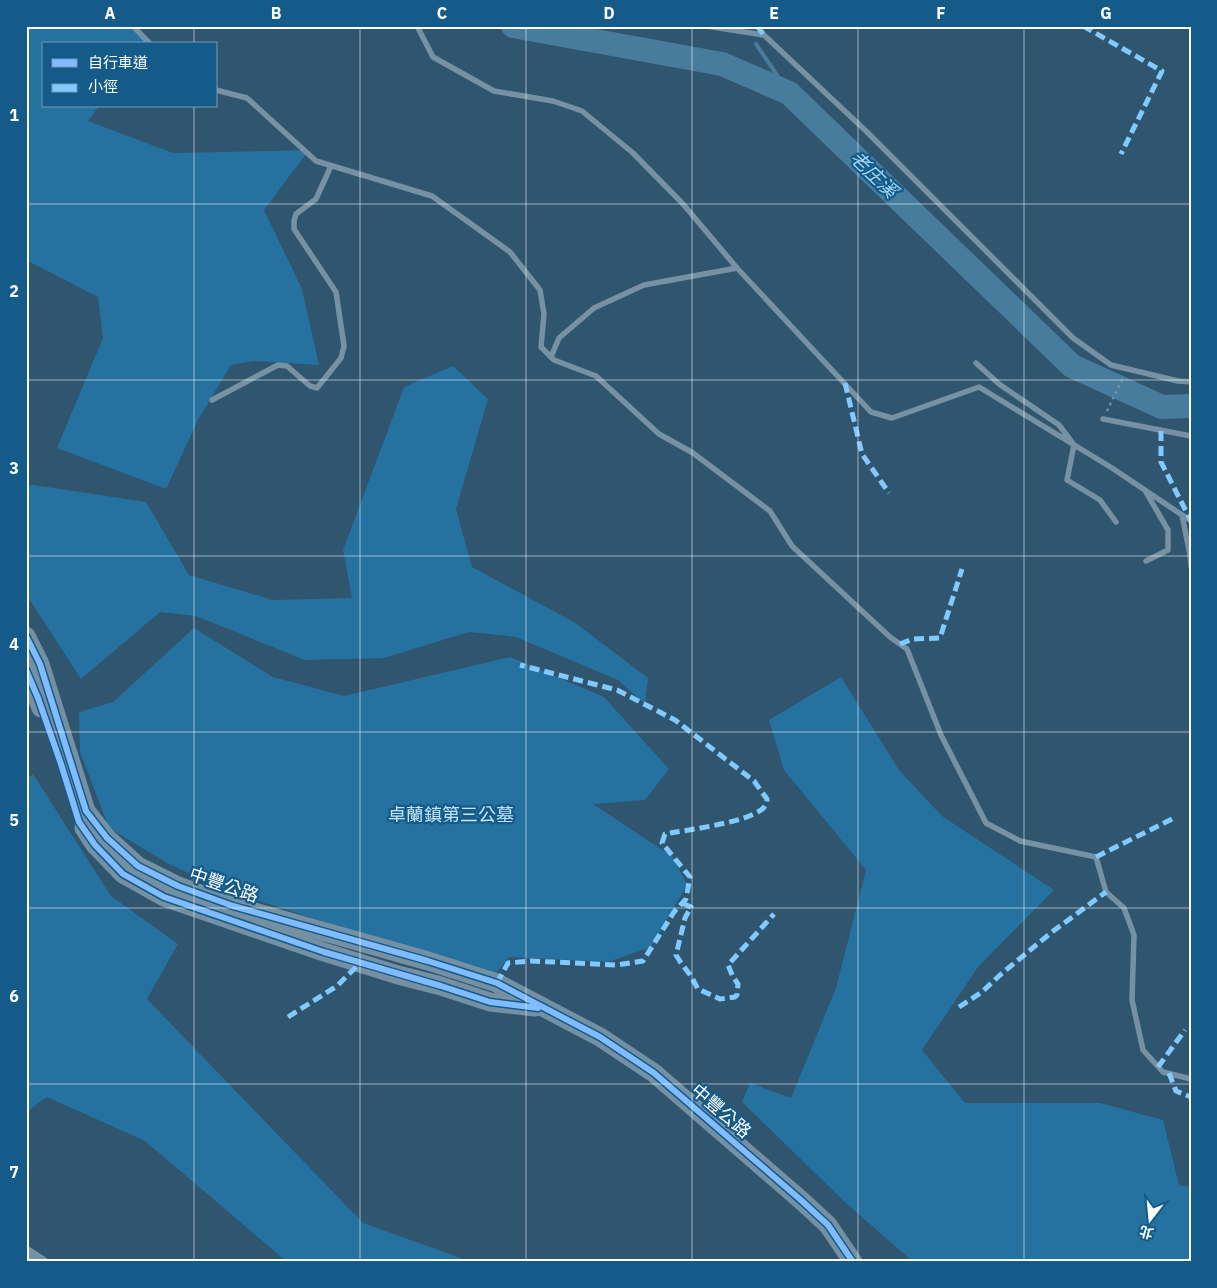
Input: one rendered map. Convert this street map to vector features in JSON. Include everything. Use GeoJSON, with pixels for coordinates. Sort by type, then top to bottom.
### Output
{"type":"FeatureCollection","features":[{"type":"Feature","properties":{"kind":"main road","name":"中豐公路"},"geometry":{"type":"LineString","coordinates":[[26,636],[40,664],[86,811],[107,838],[138,866],[178,886],[233,906],[428,961],[497,983],[600,1037],[654,1073],[809,1207],[828,1225],[853,1262]]}},
{"type":"Feature","properties":{"kind":"main road","name":"中豐公路"},"geometry":{"type":"LineString","coordinates":[[26,670],[48,726],[79,822],[95,845],[123,874],[164,898],[324,952],[490,1002],[548,1009]]}},
{"type":"Feature","properties":{"kind":"street"},"geometry":{"type":"LineString","coordinates":[[26,1251],[43,1262]]}},
{"type":"Feature","properties":{"kind":"lane"},"geometry":{"type":"LineString","coordinates":[[133,26],[148,42]]}},
{"type":"Feature","properties":{"kind":"lane"},"geometry":{"type":"LineString","coordinates":[[417,26],[433,57],[494,91],[553,101],[582,111],[633,153],[683,204],[737,268],[871,412],[892,418],[979,387],[1112,468],[1191,521]]}},
{"type":"Feature","properties":{"kind":"lane"},"geometry":{"type":"LineString","coordinates":[[706,26],[764,35],[867,132],[1073,338],[1111,365],[1191,382]]}},
{"type":"Feature","properties":{"kind":"lane"},"geometry":{"type":"LineString","coordinates":[[218,91],[247,98],[316,161],[432,196],[510,252],[540,290],[544,314],[541,347],[554,360],[596,376],[658,434],[693,453],[770,511],[792,546],[890,637],[906,649],[941,736],[986,823],[1020,841],[1096,858],[1106,892],[1124,908],[1134,934],[1132,1000],[1143,1050],[1163,1072],[1191,1078]]}},
{"type":"Feature","properties":{"kind":"lane"},"geometry":{"type":"LineString","coordinates":[[212,400],[278,366],[288,366],[310,386],[317,388],[341,358],[344,346],[336,292],[294,228],[296,214],[316,199],[331,166]]}},
{"type":"Feature","properties":{"kind":"lane"},"geometry":{"type":"LineString","coordinates":[[551,357],[559,338],[594,308],[644,284],[737,268]]}},
{"type":"Feature","properties":{"kind":"lane"},"geometry":{"type":"LineString","coordinates":[[976,363],[999,384],[1059,425],[1074,445],[1067,480],[1100,500],[1116,522]]}},
{"type":"Feature","properties":{"kind":"lane"},"geometry":{"type":"LineString","coordinates":[[1103,419],[1191,436]]}},
{"type":"Feature","properties":{"kind":"lane"},"geometry":{"type":"LineString","coordinates":[[1145,490],[1168,530],[1168,550],[1146,561]]}},
{"type":"Feature","properties":{"kind":"lane"},"geometry":{"type":"LineString","coordinates":[[1182,515],[1191,566]]}},
{"type":"Feature","properties":{"kind":"path"},"geometry":{"type":"LineString","coordinates":[[1103,419],[1127,369]]}},
{"type":"Feature","properties":{"kind":"green space"},"geometry":{"type":"Polygon","coordinates":[[[26,26],[125,26],[152,40],[150,42],[42,42],[42,108],[98,108],[88,121],[173,153],[309,150],[264,210],[302,289],[319,365],[254,361],[231,365],[198,420],[166,489],[57,448],[103,338],[98,297],[26,260],[26,26]]]}},
{"type":"Feature","properties":{"kind":"green space"},"geometry":{"type":"Polygon","coordinates":[[[453,366],[488,399],[456,509],[472,567],[574,622],[648,678],[645,704],[618,680],[516,637],[469,632],[384,658],[305,660],[196,616],[160,612],[81,679],[26,594],[26,485],[146,502],[189,575],[273,600],[352,598],[343,550],[404,387],[453,366]]]}},
{"type":"Feature","properties":{"kind":"green space","name":"卓蘭鎮第三公墓"},"geometry":{"type":"Polygon","coordinates":[[[194,628],[273,677],[344,696],[510,657],[604,697],[669,769],[645,800],[593,804],[673,857],[687,885],[651,947],[608,962],[509,957],[494,976],[225,890],[167,863],[109,828],[80,752],[79,712],[113,702],[194,628]]]}},
{"type":"Feature","properties":{"kind":"green space"},"geometry":{"type":"Polygon","coordinates":[[[841,677],[899,770],[942,816],[1054,890],[978,967],[922,1050],[965,1103],[1100,1103],[1163,1120],[1179,1185],[1191,1187],[1191,1262],[913,1262],[846,1203],[742,1102],[750,1083],[791,1098],[836,988],[866,870],[784,770],[769,720],[841,677]]]}},
{"type":"Feature","properties":{"kind":"green space"},"geometry":{"type":"Polygon","coordinates":[[[33,774],[111,896],[178,944],[147,999],[363,1223],[472,1262],[287,1262],[145,1141],[47,1097],[26,1112],[26,779],[33,774]]]}},
{"type":"Feature","properties":{"kind":"waterway","name":"老庄溪"},"geometry":{"type":"LineString","coordinates":[[513,26],[722,64],[789,93],[1072,366],[1162,407],[1191,406]]}},
{"type":"Feature","properties":{"kind":"waterway"},"geometry":{"type":"LineString","coordinates":[[756,44],[789,93]]}},
{"type":"Feature","properties":{"kind":"marked path"},"geometry":{"type":"LineString","coordinates":[[757,26],[764,35]]}},
{"type":"Feature","properties":{"kind":"marked path"},"geometry":{"type":"LineString","coordinates":[[1083,26],[1162,71],[1121,154]]}},
{"type":"Feature","properties":{"kind":"marked path"},"geometry":{"type":"LineString","coordinates":[[845,383],[862,454],[889,493]]}},
{"type":"Feature","properties":{"kind":"marked path"},"geometry":{"type":"LineString","coordinates":[[1161,431],[1161,462],[1191,521]]}},
{"type":"Feature","properties":{"kind":"marked path"},"geometry":{"type":"LineString","coordinates":[[900,644],[913,639],[940,638],[962,569]]}},
{"type":"Feature","properties":{"kind":"marked path"},"geometry":{"type":"LineString","coordinates":[[497,983],[508,963],[531,961],[617,965],[643,961],[674,912],[686,899],[690,877],[662,843],[665,834],[748,817],[759,812],[766,805],[767,801],[754,781],[675,720],[617,690],[520,665]]}},
{"type":"Feature","properties":{"kind":"marked path"},"geometry":{"type":"LineString","coordinates":[[1096,857],[1176,817]]}},
{"type":"Feature","properties":{"kind":"marked path"},"geometry":{"type":"LineString","coordinates":[[959,1007],[982,992],[1052,932],[1106,892]]}},
{"type":"Feature","properties":{"kind":"marked path"},"geometry":{"type":"LineString","coordinates":[[682,903],[691,907],[685,918],[676,955],[698,989],[720,999],[737,995],[738,984],[728,965],[774,914]]}},
{"type":"Feature","properties":{"kind":"marked path"},"geometry":{"type":"LineString","coordinates":[[288,1017],[337,986],[360,963]]}},
{"type":"Feature","properties":{"kind":"marked path"},"geometry":{"type":"LineString","coordinates":[[1158,1067],[1185,1030]]}},
{"type":"Feature","properties":{"kind":"marked path"},"geometry":{"type":"LineString","coordinates":[[1169,1073],[1176,1091],[1191,1097]]}},
{"type":"Feature","properties":{"kind":"cycle path"},"geometry":{"type":"LineString","coordinates":[[26,636],[40,664],[86,811],[107,838],[138,866],[178,886],[233,906],[428,961],[497,983],[600,1037],[654,1073],[802,1201],[828,1225],[853,1262]]}},
{"type":"Feature","properties":{"kind":"cycle path"},"geometry":{"type":"LineString","coordinates":[[26,670],[38,698],[79,822],[95,845],[123,874],[164,897],[324,952],[490,1002],[538,1008]]}}]}
